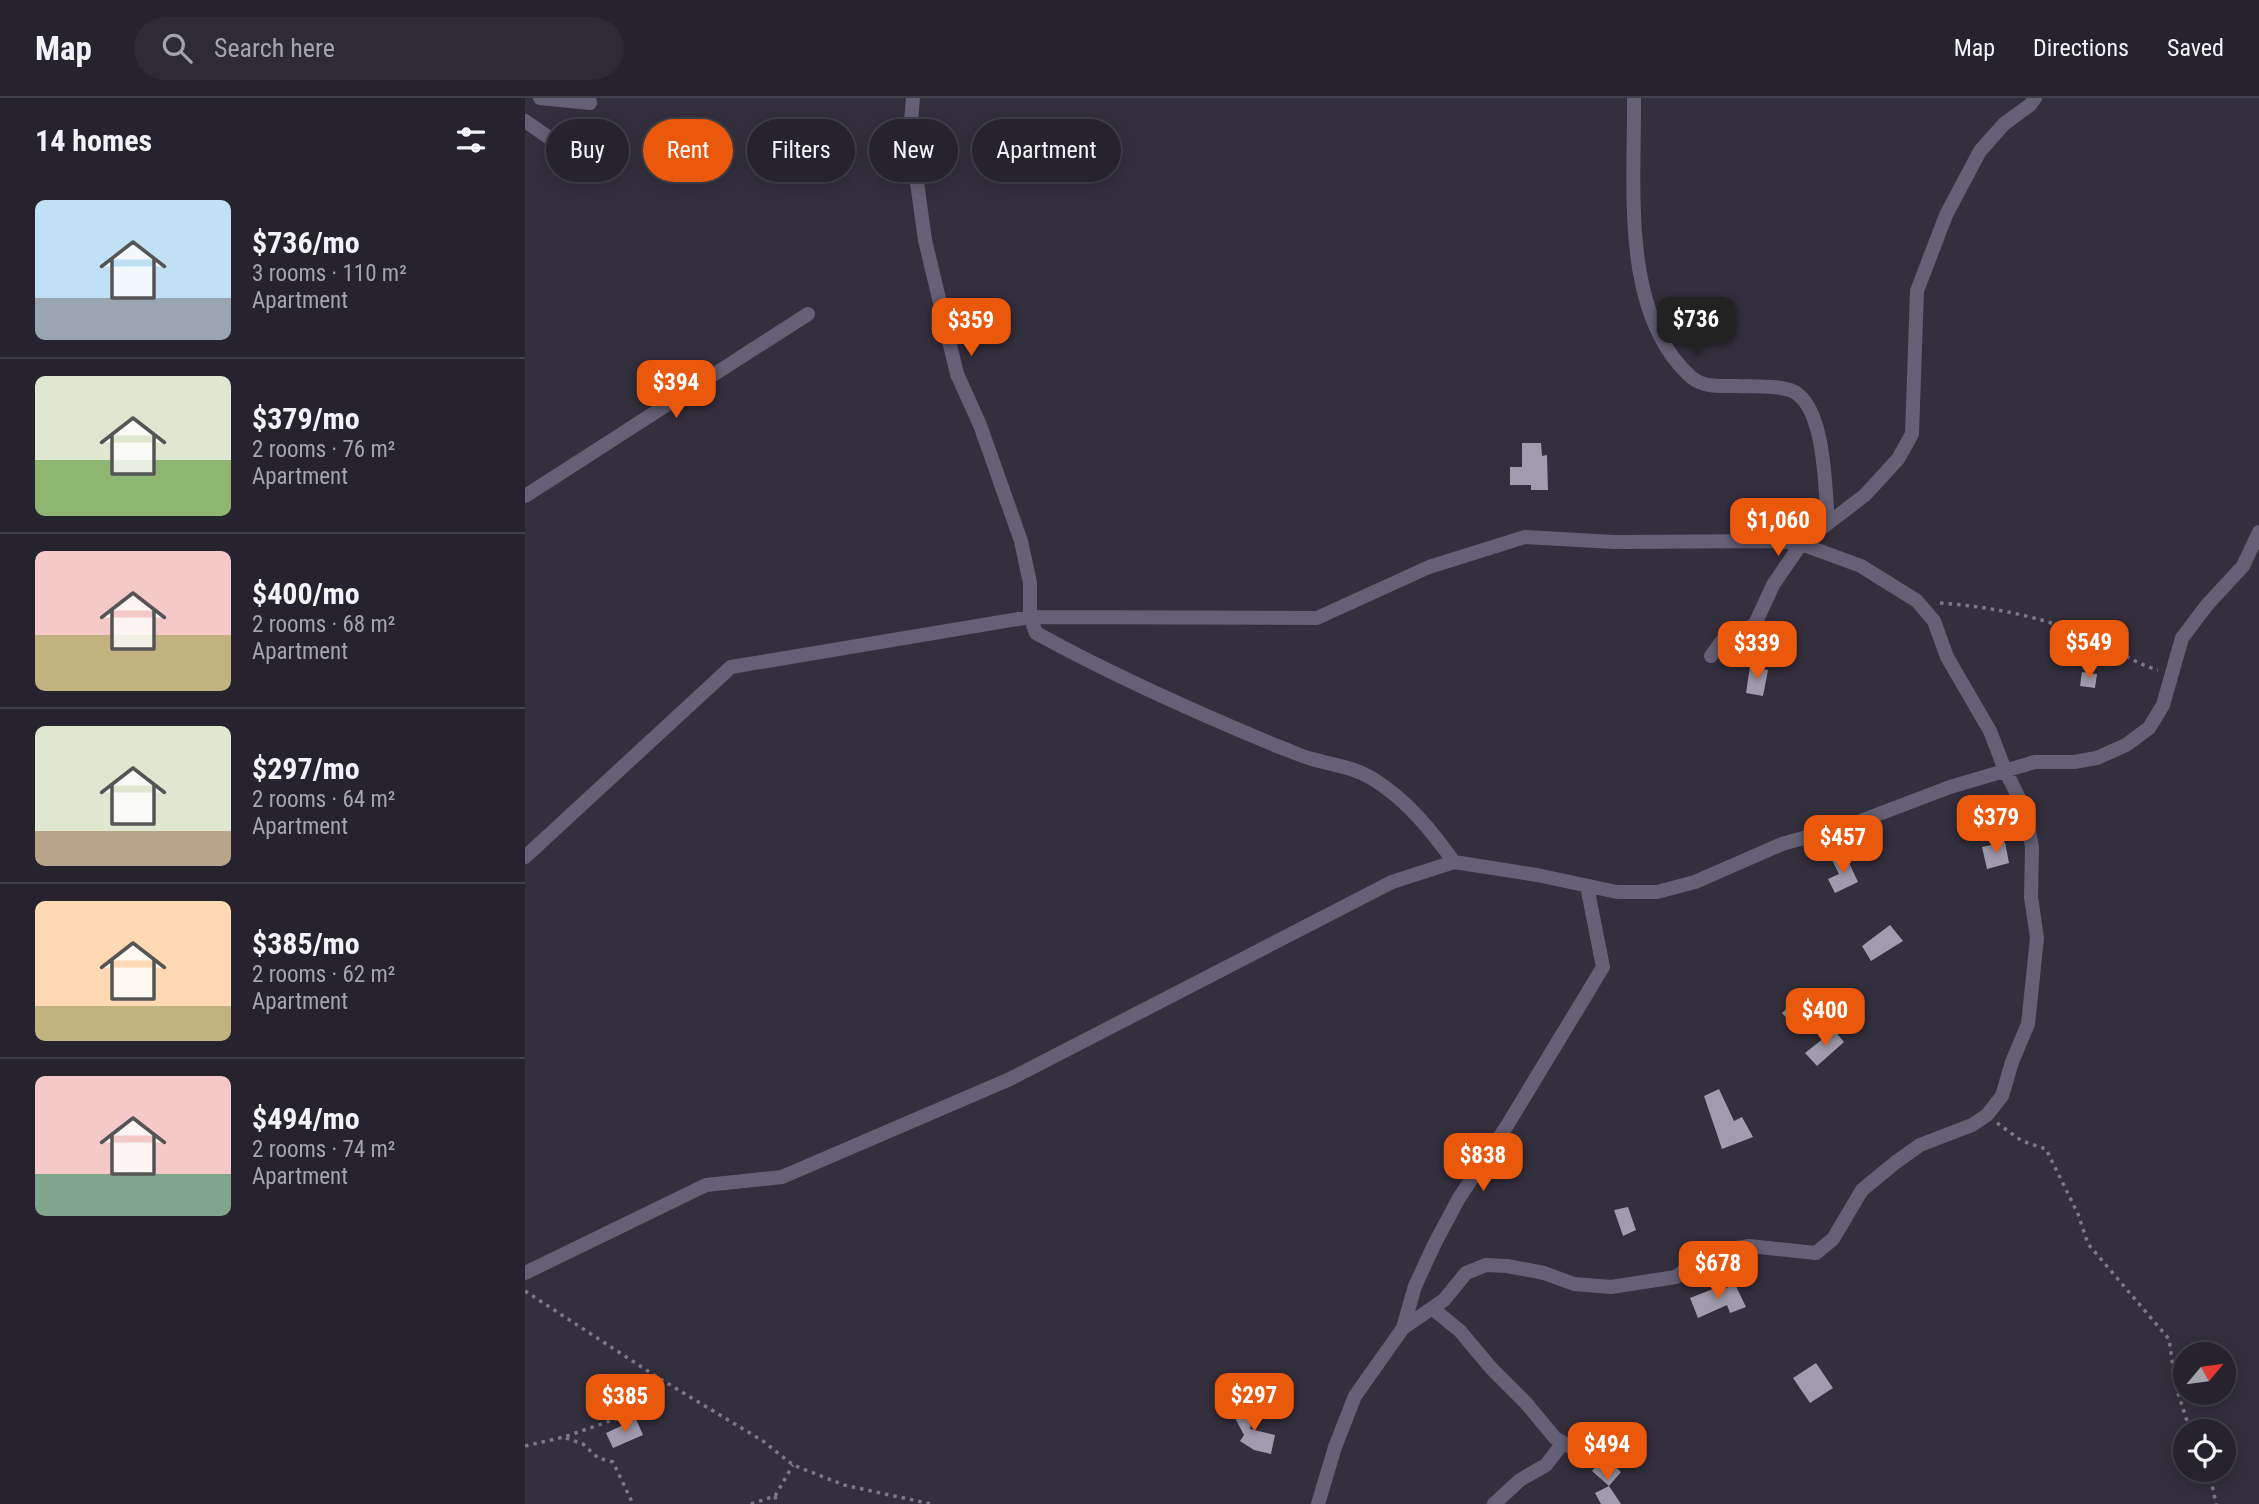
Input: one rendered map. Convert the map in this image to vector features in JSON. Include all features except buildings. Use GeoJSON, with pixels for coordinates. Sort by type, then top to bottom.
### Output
{"type":"FeatureCollection","features":[{"type":"Feature","properties":{"kind":"street"},"geometry":{"type":"LineString","coordinates":[[540,98],[590,103],[589,98]]}},
{"type":"Feature","properties":{"kind":"street"},"geometry":{"type":"LineString","coordinates":[[913,98],[911,122],[903,141],[914,162],[925,240],[957,374],[980,425],[1021,541],[1030,583],[1030,617],[1036,633],[1213,720],[1297,754],[1346,767],[1371,778],[1429,826],[1454,862]]}},
{"type":"Feature","properties":{"kind":"street"},"geometry":{"type":"LineString","coordinates":[[1634,98],[1635,215],[1640,283],[1652,322],[1676,362],[1694,380],[1709,386],[1790,390],[1804,399],[1817,426],[1828,523]]}},
{"type":"Feature","properties":{"kind":"street"},"geometry":{"type":"LineString","coordinates":[[1711,656],[1721,642],[1755,624],[1773,585],[1801,544],[1865,495],[1898,459],[1912,434],[1917,290],[1946,215],[1980,151],[2004,124],[2030,105],[2035,98]]}},
{"type":"Feature","properties":{"kind":"street"},"geometry":{"type":"LineString","coordinates":[[525,121],[546,136]]}},
{"type":"Feature","properties":{"kind":"street"},"geometry":{"type":"LineString","coordinates":[[525,496],[808,314]]}},
{"type":"Feature","properties":{"kind":"street"},"geometry":{"type":"LineString","coordinates":[[525,1273],[706,1185],[782,1177],[1010,1079],[1392,882],[1454,862],[1617,892],[1657,892],[1695,882],[1782,844],[1850,825],[1950,787],[2005,770],[2035,762],[2074,762],[2097,758],[2126,744],[2149,728],[2162,705],[2182,638],[2207,605],[2243,566],[2259,532]]}},
{"type":"Feature","properties":{"kind":"street"},"geometry":{"type":"LineString","coordinates":[[525,857],[731,667],[1030,617],[1317,618],[1429,568],[1525,537],[1614,542],[1779,541],[1801,544],[1861,566],[1917,601],[1934,621],[1948,657],[1990,731],[2025,810],[2032,847],[2031,897],[2037,939],[2028,1024],[2012,1062],[2002,1096],[1987,1115],[1972,1125],[1920,1145],[1896,1162],[1862,1191],[1833,1239],[1816,1253],[1749,1246],[1720,1251],[1697,1260],[1676,1277],[1611,1287],[1574,1284],[1544,1273],[1486,1265],[1466,1273],[1444,1300],[1403,1328]]}},
{"type":"Feature","properties":{"kind":"street"},"geometry":{"type":"LineString","coordinates":[[1318,1504],[1335,1447],[1355,1396],[1403,1328],[1415,1286],[1459,1198],[1508,1124],[1604,967],[1587,886]]}},
{"type":"Feature","properties":{"kind":"street"},"geometry":{"type":"LineString","coordinates":[[1432,1308],[1460,1331],[1555,1438],[1585,1455]]}},
{"type":"Feature","properties":{"kind":"street"},"geometry":{"type":"LineString","coordinates":[[1494,1504],[1520,1480],[1546,1465],[1563,1443]]}},
{"type":"Feature","properties":{"kind":"path"},"geometry":{"type":"LineString","coordinates":[[1917,601],[1986,607],[2038,618],[2094,639],[2151,668],[2172,673]]}},
{"type":"Feature","properties":{"kind":"path"},"geometry":{"type":"LineString","coordinates":[[1987,1115],[2022,1141],[2046,1149],[2078,1214],[2088,1244],[2169,1339],[2176,1387],[2186,1419]]}},
{"type":"Feature","properties":{"kind":"path"},"geometry":{"type":"LineString","coordinates":[[525,1291],[657,1377],[763,1441],[793,1465],[843,1485],[931,1504]]}},
{"type":"Feature","properties":{"kind":"path"},"geometry":{"type":"LineString","coordinates":[[525,1447],[564,1437],[639,1411],[657,1377]]}},
{"type":"Feature","properties":{"kind":"path"},"geometry":{"type":"LineString","coordinates":[[564,1437],[583,1444],[598,1458],[613,1462],[633,1504]]}},
{"type":"Feature","properties":{"kind":"path"},"geometry":{"type":"LineString","coordinates":[[751,1504],[775,1496],[793,1465]]}},
{"type":"Feature","properties":{"kind":"path"},"geometry":{"type":"LineString","coordinates":[[2211,1482],[2216,1504]]}},
{"type":"Feature","properties":{"kind":"path"},"geometry":{"type":"LineString","coordinates":[[775,1496],[777,1504]]}}]}
